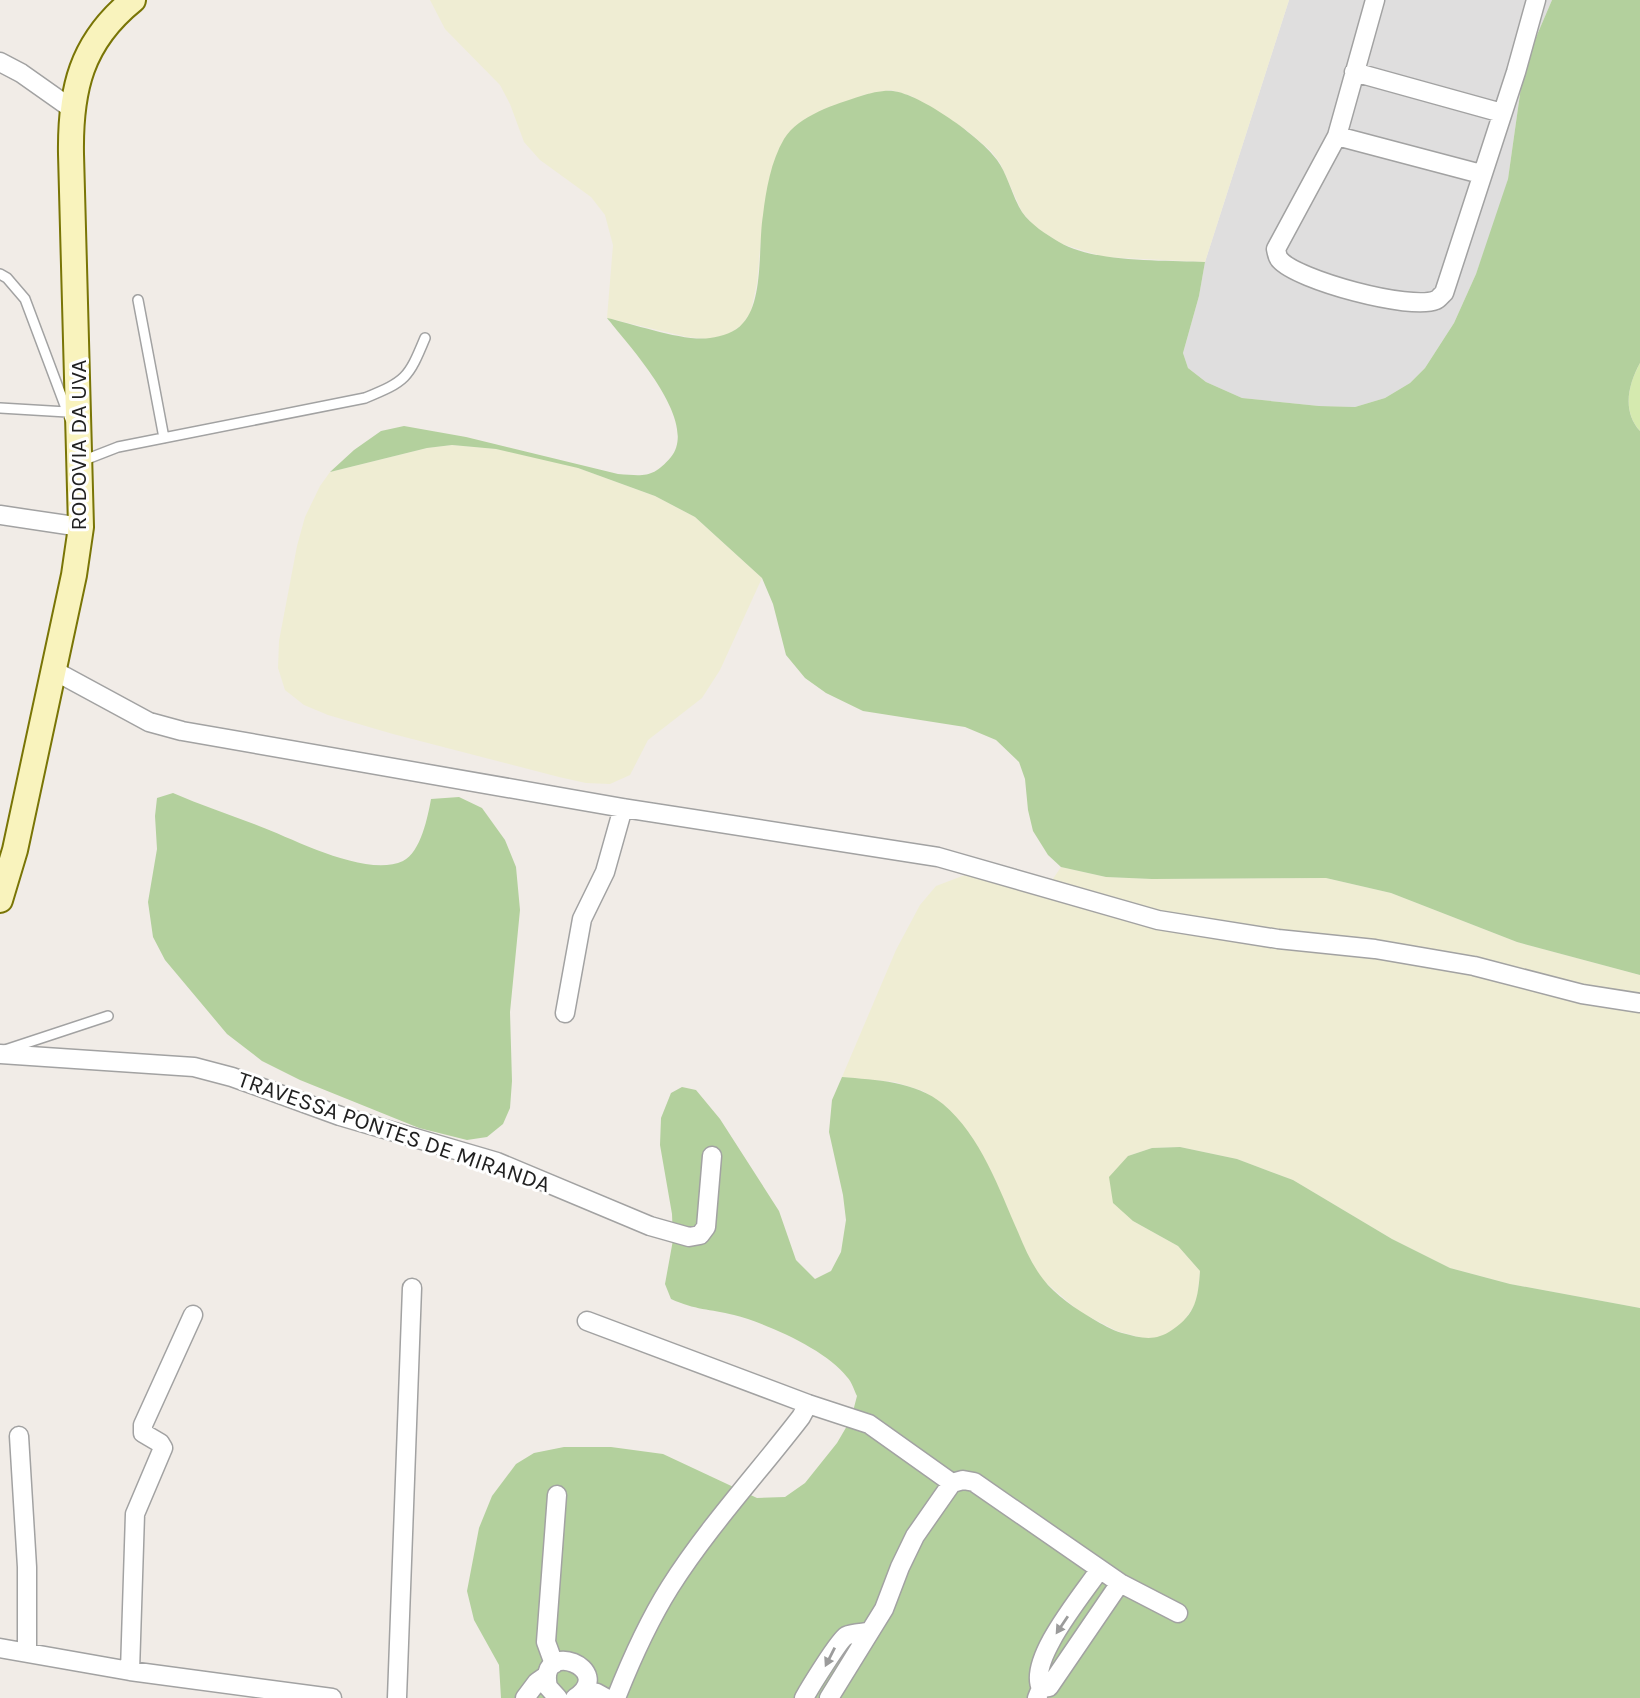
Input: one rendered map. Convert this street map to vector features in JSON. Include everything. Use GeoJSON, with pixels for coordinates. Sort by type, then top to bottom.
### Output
{"type":"FeatureCollection","features":[{"type":"Feature","properties":{"kind":"street","name":"RODOVIA DA UVA"},"geometry":{"type":"LineString","coordinates":[[0,900],[15,850],[74,575],[81,527],[72,109],[76,85],[88,53],[106,25],[133,0]]}},
{"type":"Feature","properties":{"kind":"street"},"geometry":{"type":"LineString","coordinates":[[1375,0],[1337,136],[1276,250],[1280,260],[1307,275],[1363,294],[1413,302],[1436,300],[1444,293],[1516,72],[1536,0]]}},
{"type":"Feature","properties":{"kind":"street"},"geometry":{"type":"LineString","coordinates":[[0,62],[21,73],[72,109]]}},
{"type":"Feature","properties":{"kind":"street"},"geometry":{"type":"LineString","coordinates":[[1354,72],[1502,113]]}},
{"type":"Feature","properties":{"kind":"street"},"geometry":{"type":"LineString","coordinates":[[1337,136],[1482,174]]}},
{"type":"Feature","properties":{"kind":"street"},"geometry":{"type":"LineString","coordinates":[[0,515],[81,527]]}},
{"type":"Feature","properties":{"kind":"street"},"geometry":{"type":"LineString","coordinates":[[53,670],[149,722],[171,728],[623,808],[937,857],[1158,920],[1278,939],[1375,948],[1474,966],[1582,994],[1640,1003]]}},
{"type":"Feature","properties":{"kind":"street"},"geometry":{"type":"LineString","coordinates":[[565,1013],[582,919],[605,872],[623,808]]}},
{"type":"Feature","properties":{"kind":"street","name":"TRAVESSA PONTES DE MIRANDA"},"geometry":{"type":"LineString","coordinates":[[0,1053],[194,1066],[340,1116],[497,1163],[650,1226],[689,1237],[700,1235],[706,1227],[712,1156]]}},
{"type":"Feature","properties":{"kind":"street"},"geometry":{"type":"LineString","coordinates":[[397,1698],[412,1288]]}},
{"type":"Feature","properties":{"kind":"street"},"geometry":{"type":"LineString","coordinates":[[130,1671],[135,1514],[163,1448],[160,1443],[143,1433],[143,1425],[193,1315]]}},
{"type":"Feature","properties":{"kind":"street"},"geometry":{"type":"LineString","coordinates":[[587,1321],[808,1404],[869,1424],[952,1483]]}},
{"type":"Feature","properties":{"kind":"street"},"geometry":{"type":"LineString","coordinates":[[616,1698],[638,1646],[669,1589],[709,1532],[802,1417],[808,1404]]}},
{"type":"Feature","properties":{"kind":"street"},"geometry":{"type":"LineString","coordinates":[[19,1436],[27,1567],[27,1651]]}},
{"type":"Feature","properties":{"kind":"street"},"geometry":{"type":"LineString","coordinates":[[829,1698],[867,1641],[868,1632],[884,1609],[915,1536],[952,1483],[963,1480],[974,1482],[1120,1583],[1178,1613]]}},
{"type":"Feature","properties":{"kind":"street"},"geometry":{"type":"LineString","coordinates":[[557,1495],[546,1642],[550,1670],[548,1687],[558,1698]]}},
{"type":"Feature","properties":{"kind":"street"},"geometry":{"type":"LineString","coordinates":[[1100,1569],[1047,1648],[1039,1672],[1039,1693],[1049,1687],[1120,1583]]}},
{"type":"Feature","properties":{"kind":"street"},"geometry":{"type":"LineString","coordinates":[[804,1698],[838,1643],[848,1635],[868,1632]]}},
{"type":"Feature","properties":{"kind":"street"},"geometry":{"type":"LineString","coordinates":[[0,1648],[130,1671],[332,1698]]}},
{"type":"Feature","properties":{"kind":"street"},"geometry":{"type":"LineString","coordinates":[[525,1698],[537,1682],[565,1660],[578,1663],[582,1667],[587,1679],[580,1695]]}},
{"type":"Feature","properties":{"kind":"street"},"geometry":{"type":"LineString","coordinates":[[580,1695],[597,1693],[606,1698]]}},
{"type":"Feature","properties":{"kind":"lane"},"geometry":{"type":"LineString","coordinates":[[0,274],[7,278],[25,299],[80,454],[365,398],[396,385],[413,369],[425,338]]}},
{"type":"Feature","properties":{"kind":"lane"},"geometry":{"type":"LineString","coordinates":[[138,300],[164,438]]}},
{"type":"Feature","properties":{"kind":"lane"},"geometry":{"type":"LineString","coordinates":[[0,408],[67,412]]}},
{"type":"Feature","properties":{"kind":"lane"},"geometry":{"type":"LineString","coordinates":[[0,1053],[108,1016]]}},
{"type":"Feature","properties":{"kind":"shaded area"},"geometry":{"type":"Polygon","coordinates":[[[430,0],[1289,0],[1205,262],[1104,257],[1062,244],[1035,227],[1022,212],[1000,163],[991,151],[965,129],[911,96],[891,90],[863,95],[763,216],[757,283],[751,311],[743,324],[728,335],[707,339],[687,337],[607,318],[613,245],[605,215],[591,197],[540,160],[524,142],[500,85],[445,29],[430,0]]]}},
{"type":"Feature","properties":{"kind":"shaded area"},"geometry":{"type":"Polygon","coordinates":[[[1289,0],[1552,0],[1534,42],[1521,87],[1508,179],[1500,207],[1476,274],[1454,323],[1425,368],[1410,383],[1385,398],[1355,407],[1242,398],[1206,382],[1188,368],[1183,353],[1199,296],[1205,262],[1289,0]]]}},
{"type":"Feature","properties":{"kind":"shaded area"},"geometry":{"type":"Polygon","coordinates":[[[452,445],[540,457],[655,496],[695,517],[762,578],[720,670],[702,698],[648,740],[630,775],[610,784],[586,783],[559,777],[328,715],[304,705],[285,690],[278,668],[279,641],[297,546],[305,517],[320,486],[330,472],[427,448],[452,445]]]}},
{"type":"Feature","properties":{"kind":"shaded area"},"geometry":{"type":"Polygon","coordinates":[[[1061,867],[1106,877],[1152,879],[1326,878],[1391,893],[1517,942],[1640,975],[1640,1308],[1510,1284],[1450,1268],[1392,1239],[1293,1180],[1237,1159],[1180,1147],[1152,1148],[1128,1156],[1133,1221],[1178,1246],[1200,1271],[1197,1301],[1183,1323],[1163,1337],[1146,1339],[1117,1331],[1080,1312],[1044,1281],[1031,1263],[994,1178],[970,1134],[944,1105],[923,1091],[895,1082],[842,1077],[896,950],[920,905],[936,886],[965,875],[998,881],[1042,895],[1061,867]]]}},
{"type":"Feature","properties":{"kind":"green space"},"geometry":{"type":"Polygon","coordinates":[[[1552,0],[1640,0],[1640,363],[1632,380],[1629,406],[1634,423],[1640,431],[1640,975],[1517,942],[1391,893],[1326,878],[1152,879],[1106,877],[1061,867],[1048,855],[1033,831],[1025,779],[1019,762],[996,740],[965,727],[863,711],[826,693],[805,678],[786,655],[773,604],[762,578],[695,517],[655,496],[578,468],[496,449],[452,445],[427,448],[330,472],[354,450],[381,431],[404,426],[466,437],[618,474],[642,475],[659,469],[671,457],[677,442],[676,424],[658,384],[607,318],[699,339],[724,335],[740,326],[750,313],[754,301],[766,196],[772,166],[784,139],[799,123],[819,111],[885,91],[905,94],[934,108],[978,140],[1001,166],[1026,217],[1059,242],[1091,254],[1110,257],[1205,262],[1199,296],[1183,353],[1188,368],[1206,382],[1242,398],[1319,406],[1355,407],[1385,398],[1410,383],[1425,368],[1454,323],[1476,274],[1508,179],[1521,87],[1534,42],[1552,0]]]}},
{"type":"Feature","properties":{"kind":"green space"},"geometry":{"type":"Polygon","coordinates":[[[1640,363],[1640,431],[1631,415],[1629,398],[1632,380],[1640,363]]]}},
{"type":"Feature","properties":{"kind":"green space"},"geometry":{"type":"Polygon","coordinates":[[[173,793],[330,855],[370,865],[388,865],[403,861],[415,850],[423,833],[431,799],[459,797],[482,808],[505,840],[516,867],[520,910],[510,1012],[510,1108],[503,1124],[487,1137],[467,1140],[419,1128],[300,1080],[262,1061],[227,1034],[165,960],[153,937],[148,902],[157,849],[157,798],[173,793]]]}},
{"type":"Feature","properties":{"kind":"green space"},"geometry":{"type":"Polygon","coordinates":[[[842,1077],[908,1086],[943,1104],[968,1131],[978,1147],[1029,1257],[1043,1279],[1053,1291],[1073,1306],[1103,1325],[1122,1333],[1148,1338],[1166,1334],[1180,1324],[1191,1311],[1198,1289],[1200,1271],[1178,1246],[1133,1221],[1113,1203],[1109,1177],[1128,1156],[1152,1148],[1180,1147],[1237,1159],[1293,1180],[1392,1239],[1450,1268],[1510,1284],[1640,1308],[1640,1698],[501,1698],[499,1665],[474,1620],[467,1591],[479,1528],[492,1496],[516,1464],[534,1453],[564,1447],[611,1447],[663,1454],[757,1498],[785,1497],[805,1483],[837,1443],[851,1419],[857,1396],[849,1379],[825,1357],[762,1324],[671,1299],[665,1284],[673,1240],[672,1214],[660,1145],[661,1118],[671,1093],[682,1087],[696,1090],[720,1119],[779,1211],[796,1260],[815,1279],[831,1271],[841,1252],[846,1220],[829,1132],[832,1100],[842,1077]]]}}]}
